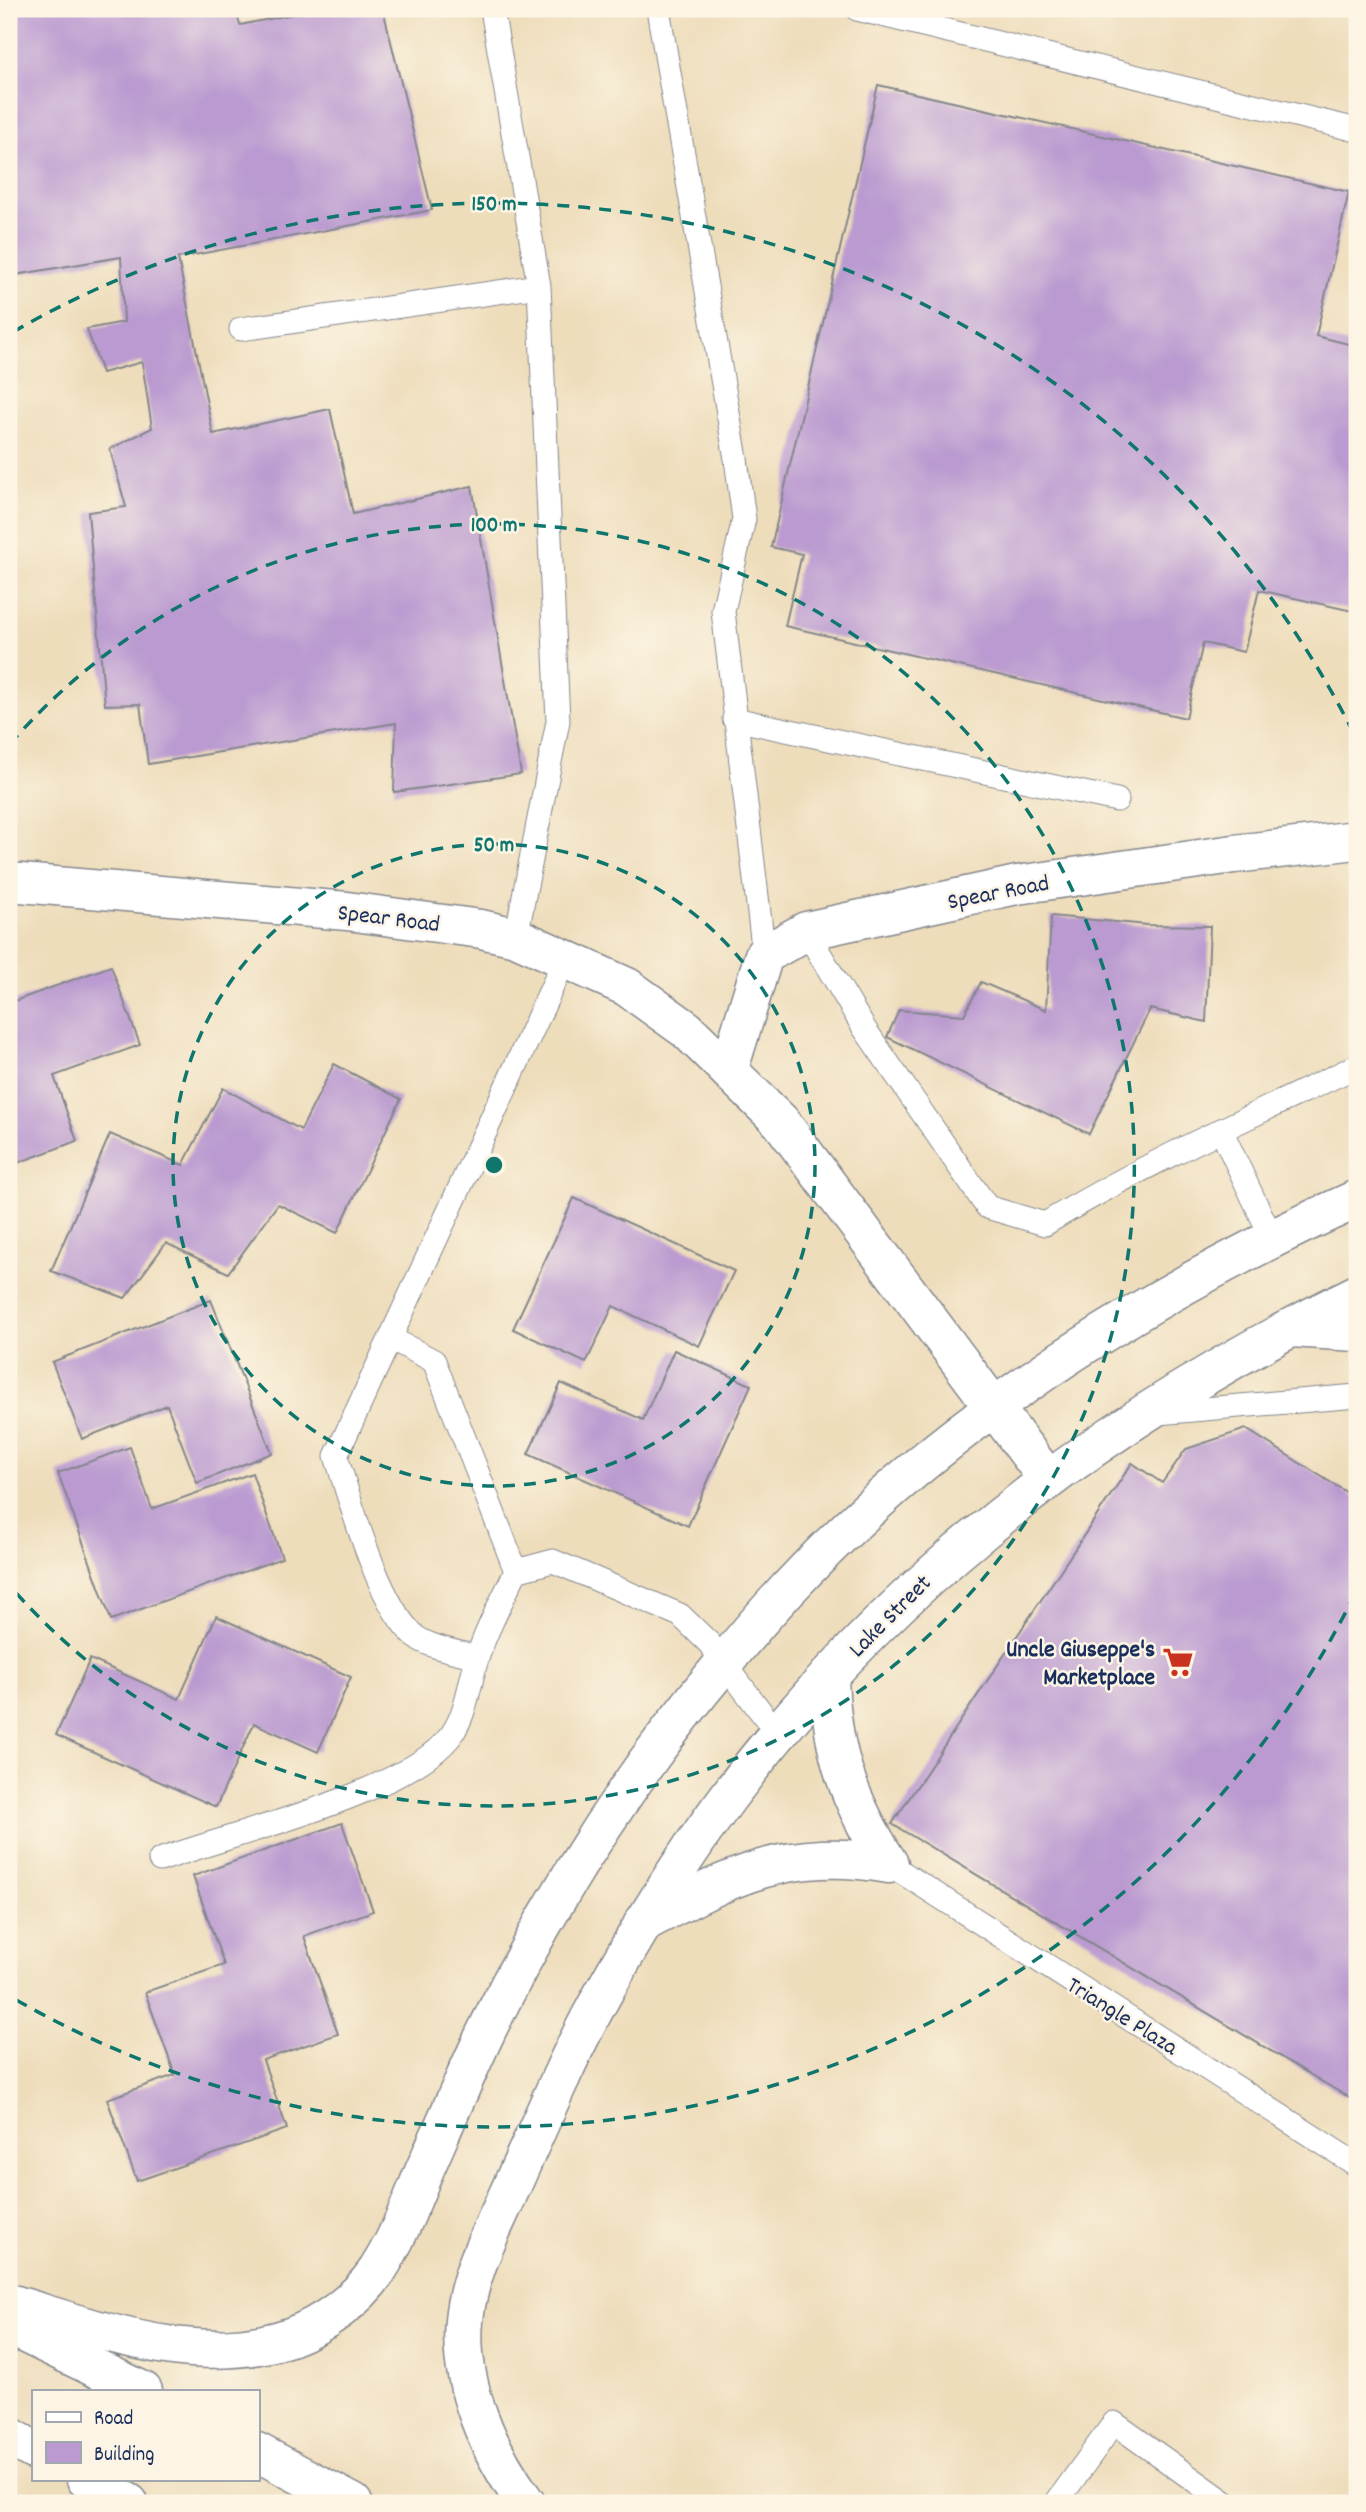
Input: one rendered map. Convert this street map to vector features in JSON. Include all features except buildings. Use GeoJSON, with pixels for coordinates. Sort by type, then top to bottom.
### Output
{"type":"FeatureCollection","features":[{"type":"Feature","properties":{"kind":"main road","name":"Spear Road"},"geometry":{"type":"LineString","coordinates":[[764,955],[806,931],[1017,885],[1234,854],[1357,840]]}},
{"type":"Feature","properties":{"kind":"main road","name":"Spear Road"},"geometry":{"type":"LineString","coordinates":[[9,882],[347,911],[481,929],[516,937],[566,957],[627,987],[687,1030],[781,1122],[1047,1478]]}},
{"type":"Feature","properties":{"kind":"main road"},"geometry":{"type":"LineString","coordinates":[[729,1069],[764,955]]}},
{"type":"Feature","properties":{"kind":"main road"},"geometry":{"type":"LineString","coordinates":[[9,2302],[140,2341],[204,2349],[264,2344],[291,2336],[316,2325],[361,2290],[396,2237],[456,2096],[519,1964],[642,1767],[764,1615],[863,1515],[995,1407],[1140,1310],[1272,1238],[1357,1199]]}},
{"type":"Feature","properties":{"kind":"main road","name":"Lake Street"},"geometry":{"type":"LineString","coordinates":[[526,2503],[509,2480],[478,2413],[469,2384],[464,2322],[477,2263],[596,2004],[680,1863],[777,1733],[829,1675],[932,1572],[1047,1478],[1141,1414],[1288,1328],[1357,1294]]}},
{"type":"Feature","properties":{"kind":"main road"},"geometry":{"type":"LineString","coordinates":[[1288,1328],[1357,1332]]}},
{"type":"Feature","properties":{"kind":"main road","name":"Triangle Plaza"},"geometry":{"type":"LineString","coordinates":[[829,1675],[830,1714],[842,1774],[853,1804],[889,1864]]}},
{"type":"Feature","properties":{"kind":"main road","name":"Triangle Plaza"},"geometry":{"type":"LineString","coordinates":[[643,1923],[732,1877],[762,1867],[825,1857],[889,1864]]}},
{"type":"Feature","properties":{"kind":"main road"},"geometry":{"type":"LineString","coordinates":[[9,2326],[141,2390]]}},
{"type":"Feature","properties":{"kind":"main road"},"geometry":{"type":"LineString","coordinates":[[9,2436],[32,2448]]}},
{"type":"Feature","properties":{"kind":"main road"},"geometry":{"type":"LineString","coordinates":[[259,2453],[353,2503]]}},
{"type":"Feature","properties":{"kind":"main road"},"geometry":{"type":"LineString","coordinates":[[88,2480],[129,2503]]}},
{"type":"Feature","properties":{"kind":"lane"},"geometry":{"type":"LineString","coordinates":[[492,9],[539,286],[558,721],[516,937]]}},
{"type":"Feature","properties":{"kind":"lane"},"geometry":{"type":"LineString","coordinates":[[658,9],[734,445],[744,519],[723,611],[764,955]]}},
{"type":"Feature","properties":{"kind":"lane"},"geometry":{"type":"LineString","coordinates":[[857,9],[1357,130]]}},
{"type":"Feature","properties":{"kind":"lane"},"geometry":{"type":"LineString","coordinates":[[241,329],[539,286]]}},
{"type":"Feature","properties":{"kind":"lane"},"geometry":{"type":"LineString","coordinates":[[734,719],[1117,800]]}},
{"type":"Feature","properties":{"kind":"lane"},"geometry":{"type":"LineString","coordinates":[[806,931],[864,1028],[987,1207],[1045,1224],[1222,1130],[1357,1066]]}},
{"type":"Feature","properties":{"kind":"lane"},"geometry":{"type":"LineString","coordinates":[[477,1657],[418,1639],[397,1619],[361,1532],[336,1456],[347,1427],[392,1339],[566,957]]}},
{"type":"Feature","properties":{"kind":"lane"},"geometry":{"type":"LineString","coordinates":[[1222,1130],[1272,1238]]}},
{"type":"Feature","properties":{"kind":"lane"},"geometry":{"type":"LineString","coordinates":[[160,1860],[391,1780],[431,1757],[452,1734],[466,1704],[477,1657],[516,1570],[434,1361],[392,1339]]}},
{"type":"Feature","properties":{"kind":"lane"},"geometry":{"type":"LineString","coordinates":[[1141,1414],[1357,1395]]}},
{"type":"Feature","properties":{"kind":"lane"},"geometry":{"type":"LineString","coordinates":[[516,1570],[553,1561],[680,1615],[724,1662],[777,1733]]}},
{"type":"Feature","properties":{"kind":"lane","name":"Triangle Plaza"},"geometry":{"type":"LineString","coordinates":[[889,1864],[1357,2165]]}},
{"type":"Feature","properties":{"kind":"lane"},"geometry":{"type":"LineString","coordinates":[[1056,2503],[1114,2423],[1226,2503]]}},
{"type":"Feature","properties":{"kind":"place","name":"Uncle Giuseppe's Marketplace"},"geometry":{"type":"Point","coordinates":[1178,1662]}}]}
